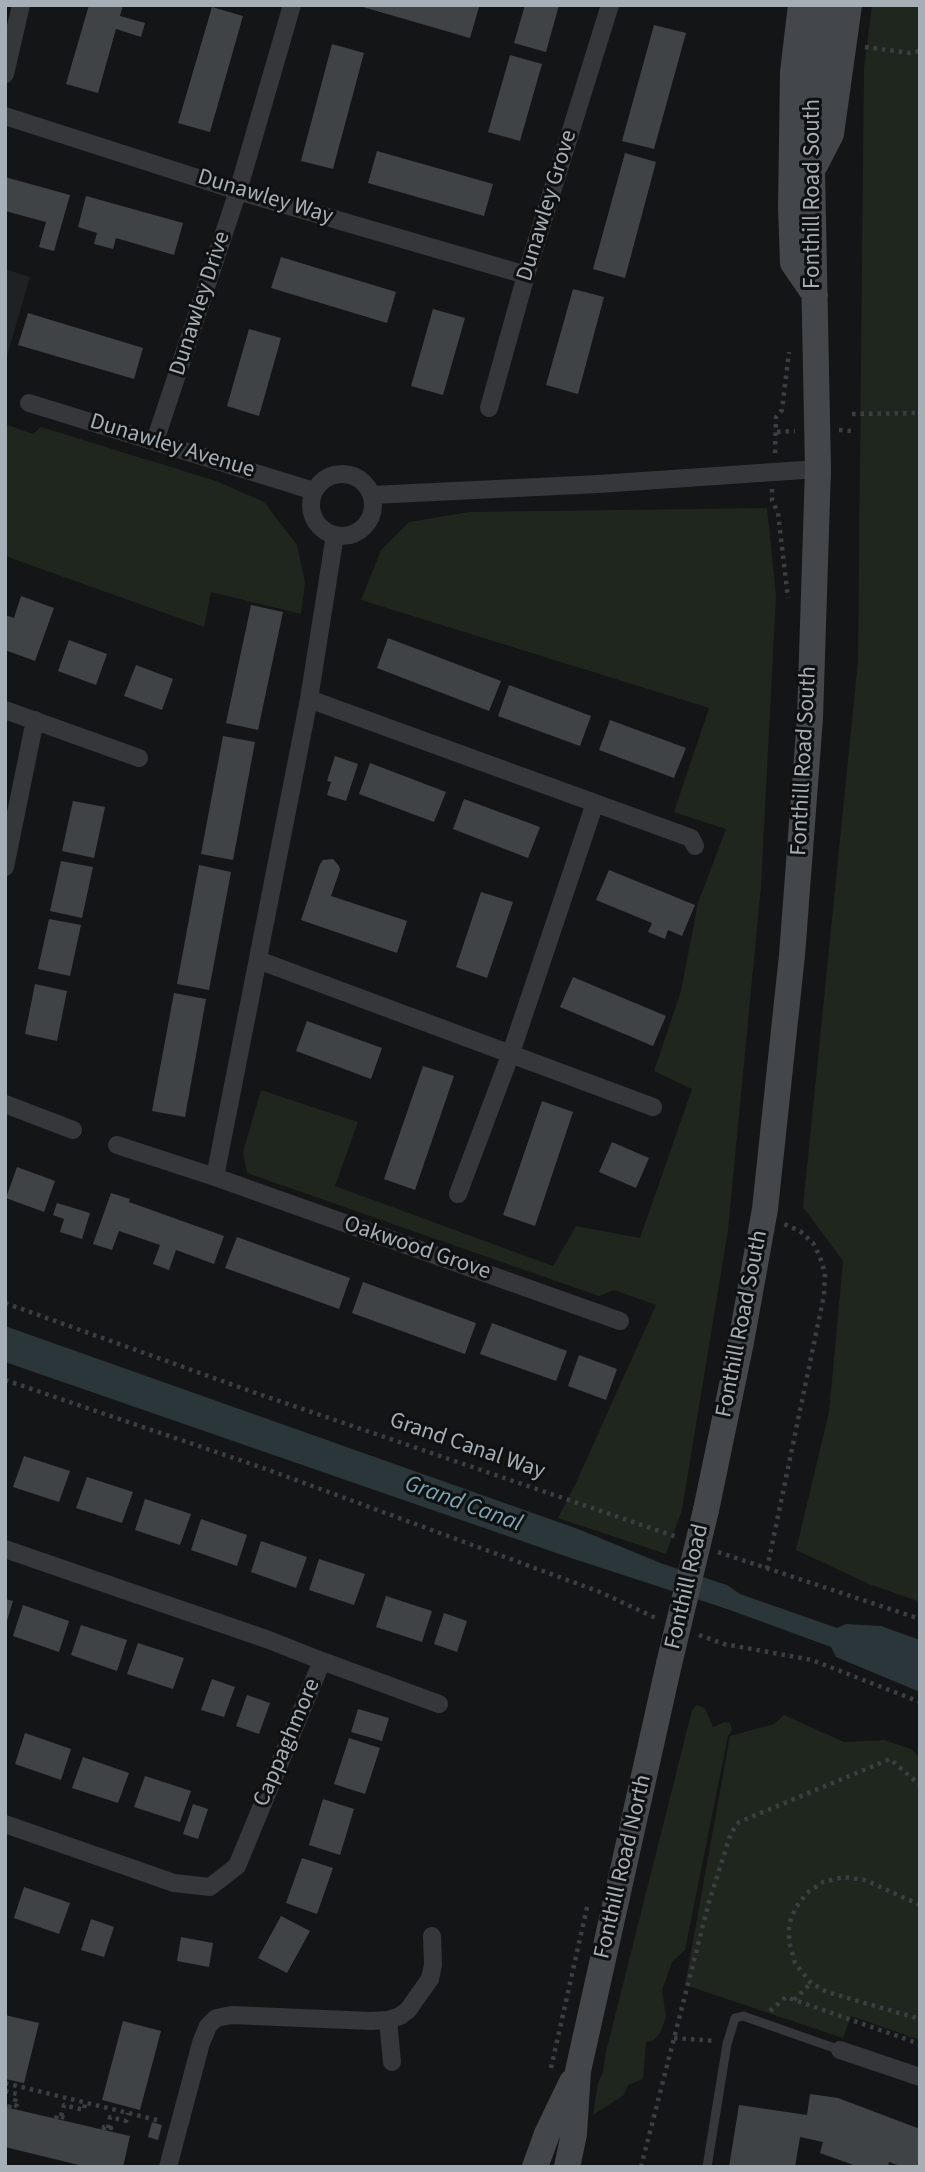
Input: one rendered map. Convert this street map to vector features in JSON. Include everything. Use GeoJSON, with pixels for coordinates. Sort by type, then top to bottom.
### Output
{"type":"FeatureCollection","features":[{"type":"Feature","properties":{"kind":"main road"},"geometry":{"type":"LineString","coordinates":[[801,5],[793,72],[790,207],[793,263],[815,295]]}},
{"type":"Feature","properties":{"kind":"main road","name":"Fonthill Road South"},"geometry":{"type":"LineString","coordinates":[[706,1510],[765,1209],[792,955],[810,718],[818,469],[812,170],[813,85],[827,5]]}},
{"type":"Feature","properties":{"kind":"main road"},"geometry":{"type":"LineString","coordinates":[[812,170],[831,134],[849,5]]}},
{"type":"Feature","properties":{"kind":"main road","name":"Fonthill Road"},"geometry":{"type":"LineString","coordinates":[[669,1664],[706,1510]]}},
{"type":"Feature","properties":{"kind":"main road","name":"Fonthill Road North"},"geometry":{"type":"LineString","coordinates":[[566,2167],[574,2134],[578,2071],[669,1664]]}},
{"type":"Feature","properties":{"kind":"main road","name":"Fonthill Road North"},"geometry":{"type":"LineString","coordinates":[[536,2167],[547,2134],[578,2071]]}},
{"type":"Feature","properties":{"kind":"street"},"geometry":{"type":"LineString","coordinates":[[5,74],[21,5]]}},
{"type":"Feature","properties":{"kind":"street","name":"Dunawley Drive"},"geometry":{"type":"LineString","coordinates":[[155,441],[238,191],[292,5]]}},
{"type":"Feature","properties":{"kind":"street","name":"Dunawley Grove"},"geometry":{"type":"LineString","coordinates":[[489,408],[526,275],[610,5]]}},
{"type":"Feature","properties":{"kind":"street","name":"Dunawley Way"},"geometry":{"type":"LineString","coordinates":[[5,116],[238,191],[526,275]]}},
{"type":"Feature","properties":{"kind":"street","name":"Dunawley Avenue"},"geometry":{"type":"LineString","coordinates":[[29,403],[314,491]]}},
{"type":"Feature","properties":{"kind":"street"},"geometry":{"type":"LineString","coordinates":[[372,495],[599,484],[818,469]]}},
{"type":"Feature","properties":{"kind":"street"},"geometry":{"type":"LineString","coordinates":[[339,474],[359,479],[372,495],[373,504],[368,523],[354,534],[335,535],[319,526],[314,518],[311,500],[314,491],[320,483],[339,474]]}},
{"type":"Feature","properties":{"kind":"street"},"geometry":{"type":"LineString","coordinates":[[215,1177],[309,699],[335,535]]}},
{"type":"Feature","properties":{"kind":"street"},"geometry":{"type":"LineString","coordinates":[[309,699],[691,838],[695,846]]}},
{"type":"Feature","properties":{"kind":"street"},"geometry":{"type":"LineString","coordinates":[[5,710],[139,758]]}},
{"type":"Feature","properties":{"kind":"street"},"geometry":{"type":"LineString","coordinates":[[5,867],[35,720]]}},
{"type":"Feature","properties":{"kind":"street"},"geometry":{"type":"LineString","coordinates":[[458,1194],[511,1053],[595,803]]}},
{"type":"Feature","properties":{"kind":"street"},"geometry":{"type":"LineString","coordinates":[[258,960],[653,1107]]}},
{"type":"Feature","properties":{"kind":"street"},"geometry":{"type":"LineString","coordinates":[[5,1104],[74,1130]]}},
{"type":"Feature","properties":{"kind":"street","name":"Oakwood Grove"},"geometry":{"type":"LineString","coordinates":[[117,1145],[215,1177],[620,1321]]}},
{"type":"Feature","properties":{"kind":"street","name":"Cappaghmore"},"geometry":{"type":"LineString","coordinates":[[5,1549],[269,1640],[322,1661],[237,1866],[210,1887],[174,1883],[5,1824]]}},
{"type":"Feature","properties":{"kind":"street"},"geometry":{"type":"LineString","coordinates":[[322,1661],[439,1704]]}},
{"type":"Feature","properties":{"kind":"street"},"geometry":{"type":"LineString","coordinates":[[168,2167],[201,2043],[208,2026],[216,2018],[232,2015],[388,2020],[408,2010],[430,1979],[433,1965],[432,1936]]}},
{"type":"Feature","properties":{"kind":"street"},"geometry":{"type":"LineString","coordinates":[[388,2020],[392,2062]]}},
{"type":"Feature","properties":{"kind":"street"},"geometry":{"type":"LineString","coordinates":[[840,2050],[920,2077]]}},
{"type":"Feature","properties":{"kind":"lane"},"geometry":{"type":"LineString","coordinates":[[707,2167],[727,2044],[735,2018],[743,2016],[840,2050]]}},
{"type":"Feature","properties":{"kind":"path"},"geometry":{"type":"LineString","coordinates":[[842,43],[899,52],[920,51]]}},
{"type":"Feature","properties":{"kind":"path"},"geometry":{"type":"LineString","coordinates":[[852,414],[920,413]]}},
{"type":"Feature","properties":{"kind":"path"},"geometry":{"type":"LineString","coordinates":[[775,445],[776,417]]}},
{"type":"Feature","properties":{"kind":"path"},"geometry":{"type":"LineString","coordinates":[[772,500],[778,513],[788,600],[813,617]]}},
{"type":"Feature","properties":{"kind":"path"},"geometry":{"type":"LineString","coordinates":[[767,1569],[824,1295],[825,1273],[813,1243],[800,1231],[786,1224]]}},
{"type":"Feature","properties":{"kind":"path","name":"Grand Canal Way"},"geometry":{"type":"LineString","coordinates":[[5,1303],[253,1392],[688,1541]]}},
{"type":"Feature","properties":{"kind":"path"},"geometry":{"type":"LineString","coordinates":[[5,1380],[266,1469],[600,1592],[663,1621]]}},
{"type":"Feature","properties":{"kind":"path"},"geometry":{"type":"LineString","coordinates":[[714,1550],[920,1619]]}},
{"type":"Feature","properties":{"kind":"path"},"geometry":{"type":"LineString","coordinates":[[687,1630],[724,1644],[811,1660],[920,1702]]}},
{"type":"Feature","properties":{"kind":"path"},"geometry":{"type":"LineString","coordinates":[[641,2167],[709,1902],[731,1833],[739,1822],[890,1759],[920,1785]]}},
{"type":"Feature","properties":{"kind":"path"},"geometry":{"type":"LineString","coordinates":[[920,1904],[865,1880],[844,1877],[823,1882],[807,1893],[789,1924],[789,1941],[795,1963],[811,1983],[827,1992],[920,2019]]}},
{"type":"Feature","properties":{"kind":"path"},"geometry":{"type":"LineString","coordinates":[[549,2079],[589,1902]]}},
{"type":"Feature","properties":{"kind":"path"},"geometry":{"type":"LineString","coordinates":[[793,2000],[811,1983]]}},
{"type":"Feature","properties":{"kind":"path"},"geometry":{"type":"LineString","coordinates":[[5,2084],[179,2125]]}},
{"type":"Feature","properties":{"kind":"path"},"geometry":{"type":"LineString","coordinates":[[5,2091],[17,2094],[13,2107]]}},
{"type":"Feature","properties":{"kind":"path"},"geometry":{"type":"LineString","coordinates":[[60,2119],[64,2105],[84,2110],[85,2103]]}},
{"type":"Feature","properties":{"kind":"path"},"geometry":{"type":"LineString","coordinates":[[107,2130],[110,2117],[126,2121],[128,2113]]}},
{"type":"Feature","properties":{"kind":"shaded area"},"geometry":{"type":"Polygon","coordinates":[[[872,5],[920,5],[920,1602],[869,1584],[796,1550],[829,1412],[843,1261],[803,1207],[858,661],[864,68],[872,5]]]}},
{"type":"Feature","properties":{"kind":"shaded area"},"geometry":{"type":"Polygon","coordinates":[[[5,269],[30,277],[5,363],[5,269]]]}},
{"type":"Feature","properties":{"kind":"shaded area"},"geometry":{"type":"Polygon","coordinates":[[[5,424],[33,434],[41,427],[216,481],[264,502],[297,545],[305,583],[301,614],[211,592],[204,627],[5,556],[5,424]]]}},
{"type":"Feature","properties":{"kind":"shaded area"},"geometry":{"type":"Polygon","coordinates":[[[767,508],[776,595],[761,886],[728,1230],[682,1510],[666,1554],[558,1518],[656,1305],[614,1290],[599,1296],[247,1173],[243,1152],[261,1090],[358,1122],[335,1186],[553,1266],[576,1226],[640,1238],[692,1089],[654,1071],[681,991],[698,903],[726,829],[674,812],[709,708],[361,600],[381,550],[409,522],[469,512],[767,508]]]}},
{"type":"Feature","properties":{"kind":"shaded area"},"geometry":{"type":"Polygon","coordinates":[[[697,1705],[705,1708],[713,1727],[725,1722],[730,1723],[732,1730],[728,1736],[685,1950],[672,1962],[662,1990],[666,2017],[660,2033],[653,2041],[646,2042],[643,2079],[628,2085],[624,2095],[593,2115],[598,2083],[603,2072],[692,1710],[697,1705]]]}},
{"type":"Feature","properties":{"kind":"shaded area"},"geometry":{"type":"Polygon","coordinates":[[[784,1715],[844,1742],[884,1740],[911,1749],[920,1758],[920,2040],[851,2016],[843,2038],[685,1985],[730,1736],[774,1724],[784,1715]]]}},
{"type":"Feature","properties":{"kind":"water","name":"Grand Canal"},"geometry":{"type":"Polygon","coordinates":[[[5,1326],[578,1529],[663,1564],[727,1585],[740,1594],[837,1628],[846,1624],[881,1626],[920,1640],[920,1692],[836,1657],[831,1647],[727,1609],[565,1556],[5,1362],[5,1326]]]}},
{"type":"Feature","properties":{"kind":"building"},"geometry":{"type":"Polygon","coordinates":[[[89,5],[123,5],[120,16],[145,23],[141,37],[116,29],[98,93],[66,84],[89,5]]]}},
{"type":"Feature","properties":{"kind":"building"},"geometry":{"type":"Polygon","coordinates":[[[356,5],[474,5],[479,7],[470,38],[356,5]]]}},
{"type":"Feature","properties":{"kind":"building"},"geometry":{"type":"Polygon","coordinates":[[[525,5],[559,5],[546,52],[514,43],[525,5]]]}},
{"type":"Feature","properties":{"kind":"building"},"geometry":{"type":"Polygon","coordinates":[[[212,7],[243,16],[210,132],[178,123],[212,7]]]}},
{"type":"Feature","properties":{"kind":"building"},"geometry":{"type":"Polygon","coordinates":[[[654,25],[686,33],[654,149],[622,141],[654,25]]]}},
{"type":"Feature","properties":{"kind":"building"},"geometry":{"type":"Polygon","coordinates":[[[332,44],[364,53],[333,169],[301,161],[332,44]]]}},
{"type":"Feature","properties":{"kind":"building"},"geometry":{"type":"Polygon","coordinates":[[[510,55],[542,64],[520,141],[488,132],[510,55]]]}},
{"type":"Feature","properties":{"kind":"building"},"geometry":{"type":"Polygon","coordinates":[[[377,151],[493,184],[484,216],[368,183],[377,151]]]}},
{"type":"Feature","properties":{"kind":"building"},"geometry":{"type":"Polygon","coordinates":[[[625,153],[656,162],[625,278],[593,269],[625,153]]]}},
{"type":"Feature","properties":{"kind":"building"},"geometry":{"type":"Polygon","coordinates":[[[5,177],[70,195],[54,251],[39,247],[46,222],[5,211],[5,177]]]}},
{"type":"Feature","properties":{"kind":"building"},"geometry":{"type":"Polygon","coordinates":[[[86,196],[183,223],[174,255],[116,238],[113,249],[94,244],[97,233],[78,227],[86,196]]]}},
{"type":"Feature","properties":{"kind":"building"},"geometry":{"type":"Polygon","coordinates":[[[281,257],[396,292],[387,323],[271,288],[281,257]]]}},
{"type":"Feature","properties":{"kind":"building"},"geometry":{"type":"Polygon","coordinates":[[[573,289],[604,297],[578,394],[546,385],[573,289]]]}},
{"type":"Feature","properties":{"kind":"building"},"geometry":{"type":"Polygon","coordinates":[[[433,309],[465,318],[443,395],[411,386],[433,309]]]}},
{"type":"Feature","properties":{"kind":"building"},"geometry":{"type":"Polygon","coordinates":[[[28,313],[143,348],[134,379],[18,345],[28,313]]]}},
{"type":"Feature","properties":{"kind":"building"},"geometry":{"type":"Polygon","coordinates":[[[249,329],[281,338],[259,416],[227,406],[249,329]]]}},
{"type":"Feature","properties":{"kind":"building"},"geometry":{"type":"Polygon","coordinates":[[[21,596],[54,608],[35,661],[5,650],[5,615],[14,618],[21,596]]]}},
{"type":"Feature","properties":{"kind":"building"},"geometry":{"type":"Polygon","coordinates":[[[251,605],[283,612],[258,730],[226,723],[251,605]]]}},
{"type":"Feature","properties":{"kind":"building"},"geometry":{"type":"Polygon","coordinates":[[[388,638],[501,681],[489,711],[377,668],[388,638]]]}},
{"type":"Feature","properties":{"kind":"building"},"geometry":{"type":"Polygon","coordinates":[[[69,640],[107,654],[96,685],[58,671],[69,640]]]}},
{"type":"Feature","properties":{"kind":"building"},"geometry":{"type":"Polygon","coordinates":[[[136,665],[173,679],[162,710],[124,696],[136,665]]]}},
{"type":"Feature","properties":{"kind":"building"},"geometry":{"type":"Polygon","coordinates":[[[509,685],[591,716],[580,746],[498,716],[509,685]]]}},
{"type":"Feature","properties":{"kind":"building"},"geometry":{"type":"Polygon","coordinates":[[[610,720],[686,748],[674,778],[599,750],[610,720]]]}},
{"type":"Feature","properties":{"kind":"building"},"geometry":{"type":"Polygon","coordinates":[[[223,736],[255,742],[233,860],[201,854],[223,736]]]}},
{"type":"Feature","properties":{"kind":"building"},"geometry":{"type":"Polygon","coordinates":[[[335,756],[358,764],[346,801],[327,795],[331,782],[327,781],[335,756]]]}},
{"type":"Feature","properties":{"kind":"building"},"geometry":{"type":"Polygon","coordinates":[[[370,763],[446,792],[434,822],[359,794],[370,763]]]}},
{"type":"Feature","properties":{"kind":"building"},"geometry":{"type":"Polygon","coordinates":[[[464,799],[540,827],[528,858],[453,829],[464,799]]]}},
{"type":"Feature","properties":{"kind":"building"},"geometry":{"type":"Polygon","coordinates":[[[73,801],[105,807],[94,858],[62,851],[73,801]]]}},
{"type":"Feature","properties":{"kind":"building"},"geometry":{"type":"Polygon","coordinates":[[[333,859],[340,870],[331,896],[407,921],[397,953],[301,920],[320,864],[323,860],[333,859]]]}},
{"type":"Feature","properties":{"kind":"building"},"geometry":{"type":"Polygon","coordinates":[[[61,861],[93,867],[82,918],[50,911],[61,861]]]}},
{"type":"Feature","properties":{"kind":"building"},"geometry":{"type":"Polygon","coordinates":[[[199,865],[231,872],[209,990],[177,984],[199,865]]]}},
{"type":"Feature","properties":{"kind":"building"},"geometry":{"type":"Polygon","coordinates":[[[609,870],[695,905],[682,936],[668,930],[665,939],[648,932],[652,923],[596,900],[609,870]]]}},
{"type":"Feature","properties":{"kind":"building"},"geometry":{"type":"Polygon","coordinates":[[[481,892],[513,902],[487,978],[456,967],[481,892]]]}},
{"type":"Feature","properties":{"kind":"building"},"geometry":{"type":"Polygon","coordinates":[[[49,919],[81,925],[70,976],[38,969],[49,919]]]}},
{"type":"Feature","properties":{"kind":"building"},"geometry":{"type":"Polygon","coordinates":[[[573,977],[666,1016],[653,1046],[560,1007],[573,977]]]}},
{"type":"Feature","properties":{"kind":"building"},"geometry":{"type":"Polygon","coordinates":[[[35,984],[67,991],[57,1041],[25,1034],[35,984]]]}},
{"type":"Feature","properties":{"kind":"building"},"geometry":{"type":"Polygon","coordinates":[[[174,993],[206,999],[185,1117],[152,1111],[174,993]]]}},
{"type":"Feature","properties":{"kind":"building"},"geometry":{"type":"Polygon","coordinates":[[[307,1021],[382,1048],[371,1079],[296,1051],[307,1021]]]}},
{"type":"Feature","properties":{"kind":"building"},"geometry":{"type":"Polygon","coordinates":[[[423,1066],[454,1076],[415,1190],[384,1179],[423,1066]]]}},
{"type":"Feature","properties":{"kind":"building"},"geometry":{"type":"Polygon","coordinates":[[[542,1101],[573,1112],[535,1226],[503,1215],[542,1101]]]}},
{"type":"Feature","properties":{"kind":"building"},"geometry":{"type":"Polygon","coordinates":[[[612,1142],[649,1158],[636,1188],[599,1172],[612,1142]]]}},
{"type":"Feature","properties":{"kind":"building"},"geometry":{"type":"Polygon","coordinates":[[[17,1167],[55,1181],[44,1212],[6,1198],[17,1167]]]}},
{"type":"Feature","properties":{"kind":"building"},"geometry":{"type":"Polygon","coordinates":[[[111,1193],[224,1236],[214,1264],[176,1250],[169,1270],[153,1264],[160,1245],[119,1231],[112,1250],[93,1244],[111,1193]]]}},
{"type":"Feature","properties":{"kind":"building"},"geometry":{"type":"Polygon","coordinates":[[[57,1203],[90,1213],[82,1239],[60,1232],[64,1219],[53,1215],[57,1203]]]}},
{"type":"Feature","properties":{"kind":"building"},"geometry":{"type":"Polygon","coordinates":[[[237,1237],[350,1278],[339,1309],[225,1268],[237,1237]]]}},
{"type":"Feature","properties":{"kind":"building"},"geometry":{"type":"Polygon","coordinates":[[[363,1282],[476,1323],[465,1354],[352,1313],[363,1282]]]}},
{"type":"Feature","properties":{"kind":"building"},"geometry":{"type":"Polygon","coordinates":[[[492,1323],[567,1351],[556,1381],[480,1354],[492,1323]]]}},
{"type":"Feature","properties":{"kind":"building"},"geometry":{"type":"Polygon","coordinates":[[[579,1355],[617,1369],[606,1400],[568,1386],[579,1355]]]}},
{"type":"Feature","properties":{"kind":"building"},"geometry":{"type":"Polygon","coordinates":[[[24,1456],[70,1471],[59,1502],[13,1487],[24,1456]]]}},
{"type":"Feature","properties":{"kind":"building"},"geometry":{"type":"Polygon","coordinates":[[[87,1477],[133,1492],[122,1523],[76,1508],[87,1477]]]}},
{"type":"Feature","properties":{"kind":"building"},"geometry":{"type":"Polygon","coordinates":[[[145,1499],[191,1514],[180,1545],[135,1530],[145,1499]]]}},
{"type":"Feature","properties":{"kind":"building"},"geometry":{"type":"Polygon","coordinates":[[[201,1519],[247,1535],[237,1566],[191,1550],[201,1519]]]}},
{"type":"Feature","properties":{"kind":"building"},"geometry":{"type":"Polygon","coordinates":[[[261,1541],[307,1557],[296,1588],[251,1572],[261,1541]]]}},
{"type":"Feature","properties":{"kind":"building"},"geometry":{"type":"Polygon","coordinates":[[[319,1559],[365,1574],[354,1605],[309,1590],[319,1559]]]}},
{"type":"Feature","properties":{"kind":"building"},"geometry":{"type":"Polygon","coordinates":[[[386,1596],[432,1611],[422,1642],[376,1627],[386,1596]]]}},
{"type":"Feature","properties":{"kind":"building"},"geometry":{"type":"Polygon","coordinates":[[[5,1599],[13,1601],[6,1624],[5,1623],[5,1599]]]}},
{"type":"Feature","properties":{"kind":"building"},"geometry":{"type":"Polygon","coordinates":[[[23,1605],[69,1621],[59,1652],[13,1636],[23,1605]]]}},
{"type":"Feature","properties":{"kind":"building"},"geometry":{"type":"Polygon","coordinates":[[[444,1613],[467,1621],[457,1652],[434,1644],[444,1613]]]}},
{"type":"Feature","properties":{"kind":"building"},"geometry":{"type":"Polygon","coordinates":[[[81,1625],[127,1640],[117,1671],[71,1655],[81,1625]]]}},
{"type":"Feature","properties":{"kind":"building"},"geometry":{"type":"Polygon","coordinates":[[[138,1643],[184,1658],[173,1689],[127,1674],[138,1643]]]}},
{"type":"Feature","properties":{"kind":"building"},"geometry":{"type":"Polygon","coordinates":[[[212,1679],[235,1687],[224,1717],[201,1710],[212,1679]]]}},
{"type":"Feature","properties":{"kind":"building"},"geometry":{"type":"Polygon","coordinates":[[[247,1695],[270,1703],[259,1734],[236,1726],[247,1695]]]}},
{"type":"Feature","properties":{"kind":"building"},"geometry":{"type":"Polygon","coordinates":[[[358,1709],[389,1718],[382,1741],[351,1732],[358,1709]]]}},
{"type":"Feature","properties":{"kind":"building"},"geometry":{"type":"Polygon","coordinates":[[[25,1733],[71,1749],[61,1780],[15,1764],[25,1733]]]}},
{"type":"Feature","properties":{"kind":"building"},"geometry":{"type":"Polygon","coordinates":[[[349,1738],[380,1748],[365,1794],[334,1784],[349,1738]]]}},
{"type":"Feature","properties":{"kind":"building"},"geometry":{"type":"Polygon","coordinates":[[[83,1757],[129,1773],[118,1803],[72,1788],[83,1757]]]}},
{"type":"Feature","properties":{"kind":"building"},"geometry":{"type":"Polygon","coordinates":[[[145,1776],[191,1791],[180,1822],[134,1807],[145,1776]]]}},
{"type":"Feature","properties":{"kind":"building"},"geometry":{"type":"Polygon","coordinates":[[[323,1799],[354,1809],[340,1855],[309,1845],[323,1799]]]}},
{"type":"Feature","properties":{"kind":"building"},"geometry":{"type":"Polygon","coordinates":[[[193,1804],[208,1809],[198,1839],[183,1834],[193,1804]]]}},
{"type":"Feature","properties":{"kind":"building"},"geometry":{"type":"Polygon","coordinates":[[[302,1858],[333,1868],[317,1914],[286,1903],[302,1858]]]}},
{"type":"Feature","properties":{"kind":"building"},"geometry":{"type":"Polygon","coordinates":[[[24,1887],[70,1903],[59,1934],[14,1918],[24,1887]]]}},
{"type":"Feature","properties":{"kind":"building"},"geometry":{"type":"Polygon","coordinates":[[[281,1916],[310,1931],[287,1973],[258,1958],[281,1916]]]}},
{"type":"Feature","properties":{"kind":"building"},"geometry":{"type":"Polygon","coordinates":[[[91,1919],[114,1927],[104,1957],[81,1950],[91,1919]]]}},
{"type":"Feature","properties":{"kind":"building"},"geometry":{"type":"Polygon","coordinates":[[[181,1937],[213,1943],[209,1967],[177,1961],[181,1937]]]}},
{"type":"Feature","properties":{"kind":"building"},"geometry":{"type":"Polygon","coordinates":[[[5,2015],[39,2023],[24,2083],[5,2079],[5,2015]]]}},
{"type":"Feature","properties":{"kind":"building"},"geometry":{"type":"Polygon","coordinates":[[[123,2021],[161,2031],[140,2110],[102,2100],[123,2021]]]}},
{"type":"Feature","properties":{"kind":"building"},"geometry":{"type":"Polygon","coordinates":[[[810,2094],[838,2098],[920,2129],[920,2167],[903,2167],[889,2162],[888,2167],[859,2167],[820,2153],[823,2142],[800,2137],[795,2167],[729,2167],[739,2105],[807,2115],[810,2094]]]}},
{"type":"Feature","properties":{"kind":"building"},"geometry":{"type":"Polygon","coordinates":[[[5,2107],[130,2136],[123,2167],[87,2167],[5,2147],[5,2107]]]}},
{"type":"Feature","properties":{"kind":"building"},"geometry":{"type":"Polygon","coordinates":[[[152,2122],[162,2125],[158,2140],[148,2137],[152,2122]]]}}]}
